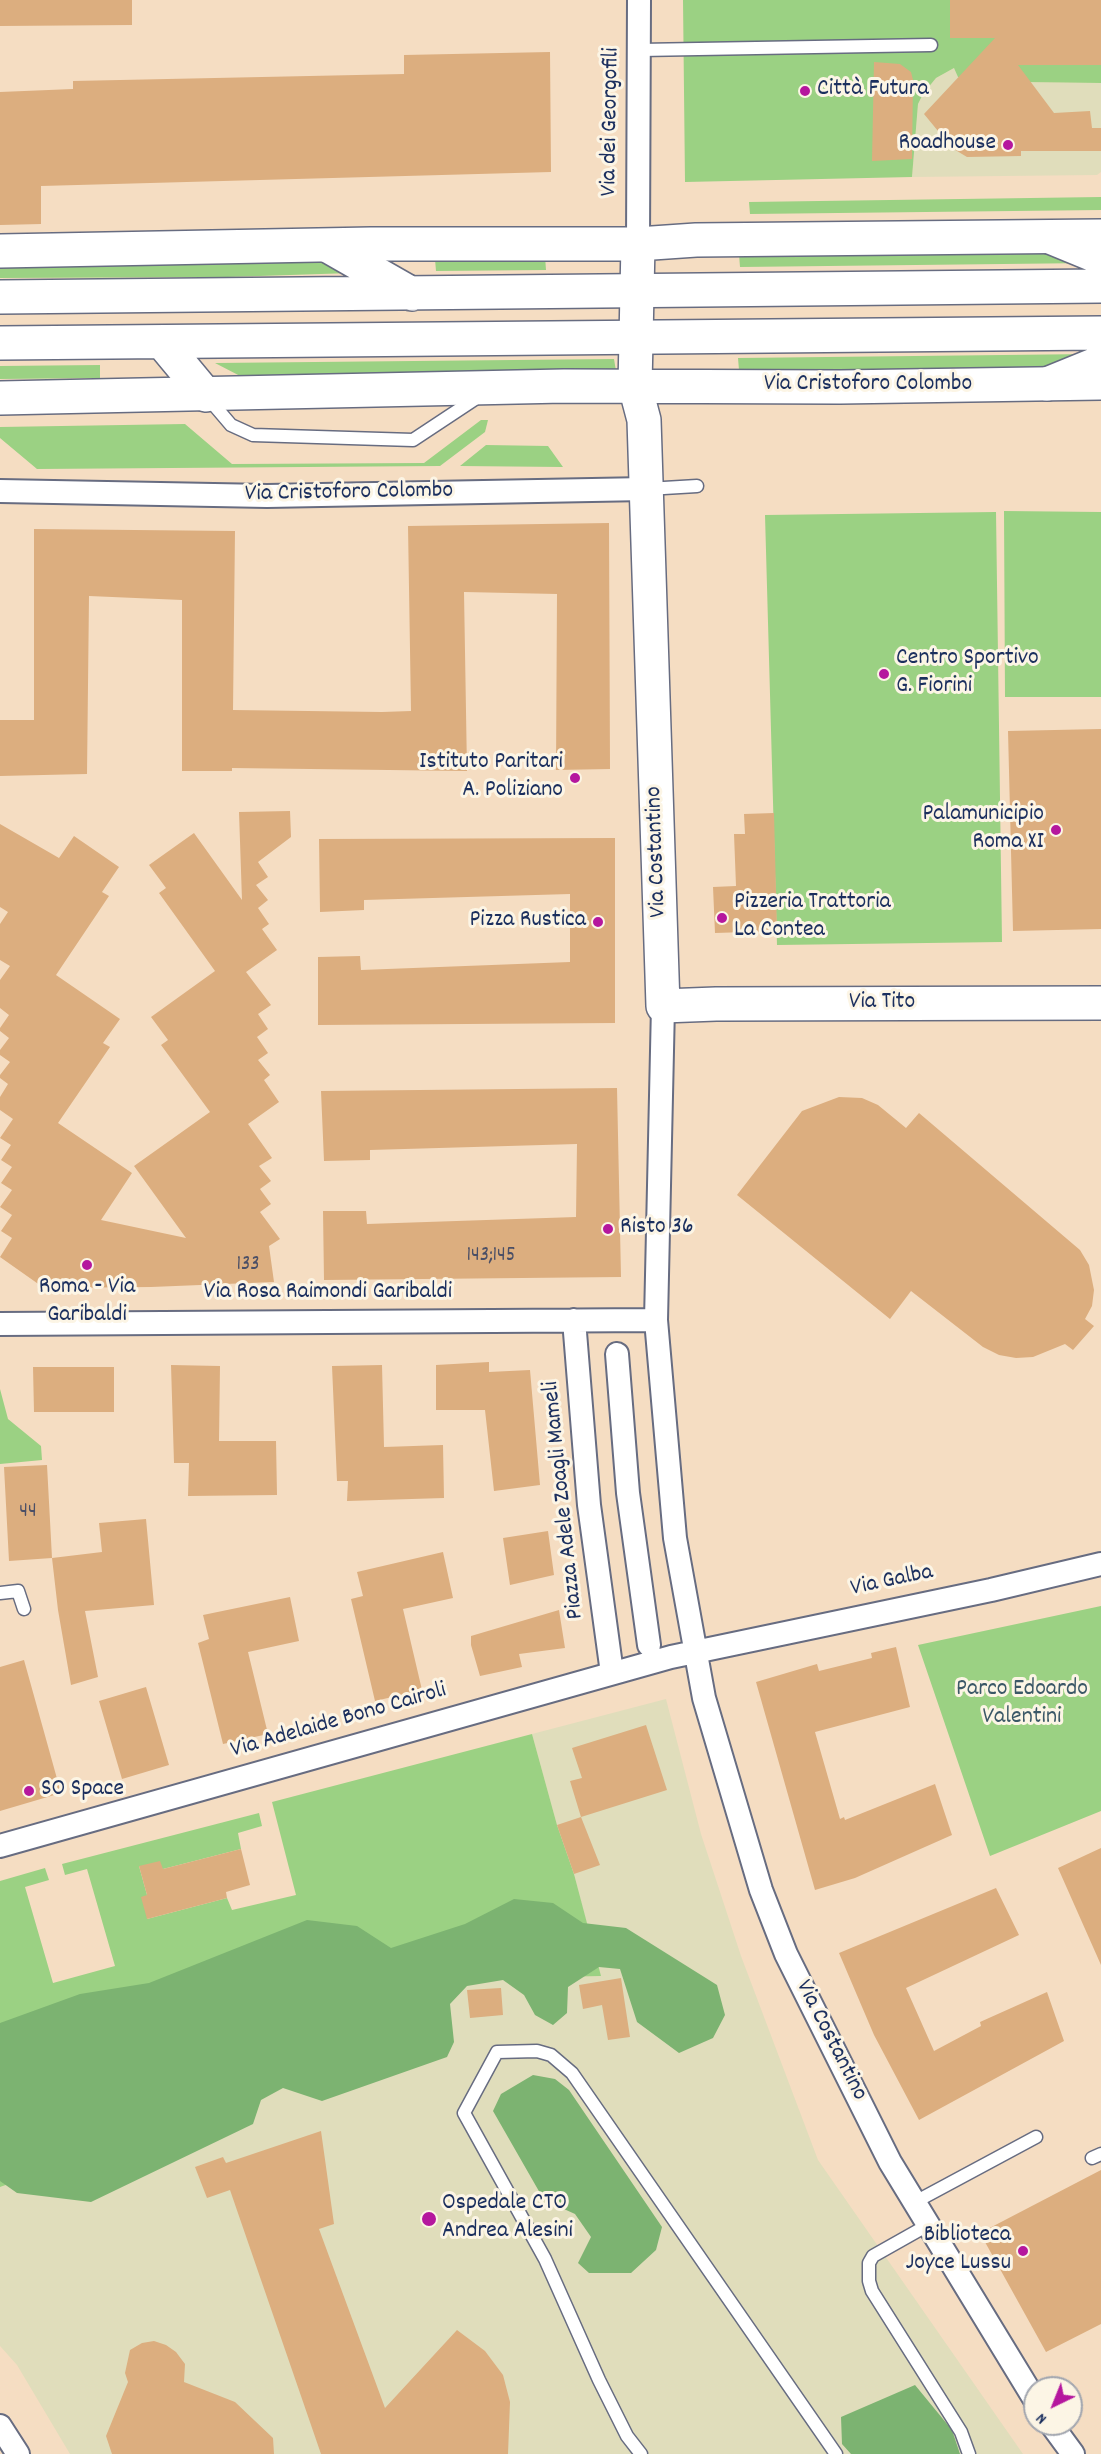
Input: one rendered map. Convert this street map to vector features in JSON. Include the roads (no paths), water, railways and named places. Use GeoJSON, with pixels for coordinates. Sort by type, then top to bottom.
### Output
{"type":"FeatureCollection","features":[{"type":"Feature","properties":{"kind":"main road"},"geometry":{"type":"LineString","coordinates":[[0,251],[1101,236]]}},
{"type":"Feature","properties":{"kind":"main road"},"geometry":{"type":"LineString","coordinates":[[1050,237],[1101,258]]}},
{"type":"Feature","properties":{"kind":"main road"},"geometry":{"type":"LineString","coordinates":[[635,386],[638,244]]}},
{"type":"Feature","properties":{"kind":"main road"},"geometry":{"type":"LineString","coordinates":[[328,246],[413,294]]}},
{"type":"Feature","properties":{"kind":"main road"},"geometry":{"type":"LineString","coordinates":[[0,297],[1101,286]]}},
{"type":"Feature","properties":{"kind":"main road","name":"Via Cristoforo Colombo"},"geometry":{"type":"LineString","coordinates":[[0,343],[1101,333]]}},
{"type":"Feature","properties":{"kind":"main road"},"geometry":{"type":"LineString","coordinates":[[162,342],[206,395]]}},
{"type":"Feature","properties":{"kind":"main road"},"geometry":{"type":"LineString","coordinates":[[1047,384],[1101,362]]}},
{"type":"Feature","properties":{"kind":"main road","name":"Via Cristoforo Colombo"},"geometry":{"type":"LineString","coordinates":[[0,398],[635,386],[840,387],[1101,383]]}},
{"type":"Feature","properties":{"kind":"main road","name":"Via Costantino"},"geometry":{"type":"LineString","coordinates":[[635,386],[644,420],[663,1006]]}},
{"type":"Feature","properties":{"kind":"main road","name":"Via Tito"},"geometry":{"type":"LineString","coordinates":[[663,1006],[1101,1004]]}},
{"type":"Feature","properties":{"kind":"street","name":"Via dei Georgofili"},"geometry":{"type":"LineString","coordinates":[[638,244],[639,0]]}},
{"type":"Feature","properties":{"kind":"street","name":"Via Cristoforo Colombo"},"geometry":{"type":"LineString","coordinates":[[0,491],[267,496],[646,489]]}},
{"type":"Feature","properties":{"kind":"street","name":"Via Costantino"},"geometry":{"type":"LineString","coordinates":[[656,1320],[663,1006]]}},
{"type":"Feature","properties":{"kind":"street","name":"Piazza Adele Zoagli Mameli"},"geometry":{"type":"LineString","coordinates":[[574,1320],[589,1505],[612,1673]]}},
{"type":"Feature","properties":{"kind":"street","name":"Via Rosa Raimondi Garibaldi"},"geometry":{"type":"LineString","coordinates":[[0,1324],[656,1320]]}},
{"type":"Feature","properties":{"kind":"street"},"geometry":{"type":"LineString","coordinates":[[656,1320],[674,1528],[694,1651]]}},
{"type":"Feature","properties":{"kind":"street"},"geometry":{"type":"LineString","coordinates":[[617,1354],[628,1492],[649,1645]]}},
{"type":"Feature","properties":{"kind":"street","name":"Via Galba"},"geometry":{"type":"LineString","coordinates":[[694,1651],[992,1590],[1101,1564]]}},
{"type":"Feature","properties":{"kind":"street","name":"Via Costantino"},"geometry":{"type":"LineString","coordinates":[[694,1651],[723,1768],[774,1929],[890,2162],[1023,2380]]}},
{"type":"Feature","properties":{"kind":"street","name":"Via Adelaide Bono Cairoli"},"geometry":{"type":"LineString","coordinates":[[0,1846],[694,1651]]}},
{"type":"Feature","properties":{"kind":"street"},"geometry":{"type":"LineString","coordinates":[[0,2426],[18,2454]]}},
{"type":"Feature","properties":{"kind":"street"},"geometry":{"type":"LineString","coordinates":[[1060,2436],[1073,2454]]}},
{"type":"Feature","properties":{"kind":"lane"},"geometry":{"type":"LineString","coordinates":[[640,50],[931,45]]}},
{"type":"Feature","properties":{"kind":"lane"},"geometry":{"type":"LineString","coordinates":[[206,395],[231,424],[253,435],[413,440],[490,389]]}},
{"type":"Feature","properties":{"kind":"lane","name":"Via Cristoforo Colombo"},"geometry":{"type":"LineString","coordinates":[[646,489],[697,486]]}},
{"type":"Feature","properties":{"kind":"lane"},"geometry":{"type":"LineString","coordinates":[[0,1593],[18,1591],[24,1609]]}},
{"type":"Feature","properties":{"kind":"lane"},"geometry":{"type":"LineString","coordinates":[[641,2454],[627,2436],[599,2380],[545,2259],[464,2113],[497,2052],[537,2051],[551,2055],[572,2073],[836,2454]]}},
{"type":"Feature","properties":{"kind":"lane"},"geometry":{"type":"LineString","coordinates":[[915,2202],[1036,2137]]}},
{"type":"Feature","properties":{"kind":"lane"},"geometry":{"type":"LineString","coordinates":[[928,2225],[873,2256],[869,2263],[869,2281],[872,2291],[961,2432],[969,2454]]}},
{"type":"Feature","properties":{"kind":"place","name":"Città Futura"},"geometry":{"type":"Point","coordinates":[805,91]}},
{"type":"Feature","properties":{"kind":"place","name":"Roadhouse"},"geometry":{"type":"Point","coordinates":[1008,145]}},
{"type":"Feature","properties":{"kind":"place","name":"Centro Sportivo G. Fiorini"},"geometry":{"type":"Point","coordinates":[884,674]}},
{"type":"Feature","properties":{"kind":"place","name":"Istituto Paritari A. Poliziano"},"geometry":{"type":"Point","coordinates":[575,778]}},
{"type":"Feature","properties":{"kind":"place","name":"Palamunicipio Roma XI"},"geometry":{"type":"Point","coordinates":[1056,830]}},
{"type":"Feature","properties":{"kind":"place","name":"Pizzeria Trattoria La Contea"},"geometry":{"type":"Point","coordinates":[722,918]}},
{"type":"Feature","properties":{"kind":"place","name":"Pizza Rustica"},"geometry":{"type":"Point","coordinates":[598,922]}},
{"type":"Feature","properties":{"kind":"place","name":"Risto 36"},"geometry":{"type":"Point","coordinates":[608,1229]}},
{"type":"Feature","properties":{"kind":"place","name":"Roma - Via Garibaldi"},"geometry":{"type":"Point","coordinates":[87,1265]}},
{"type":"Feature","properties":{"kind":"place","name":"SO Space"},"geometry":{"type":"Point","coordinates":[29,1791]}},
{"type":"Feature","properties":{"kind":"place","name":"Ospedale CTO Andrea Alesini"},"geometry":{"type":"Point","coordinates":[429,2219]}},
{"type":"Feature","properties":{"kind":"place","name":"Biblioteca Joyce Lussu"},"geometry":{"type":"Point","coordinates":[1023,2251]}},
{"type":"Feature","properties":{"kind":"park label","name":"Parco Edoardo Valentini"},"geometry":{"type":"Point","coordinates":[1022,1705]}}]}
